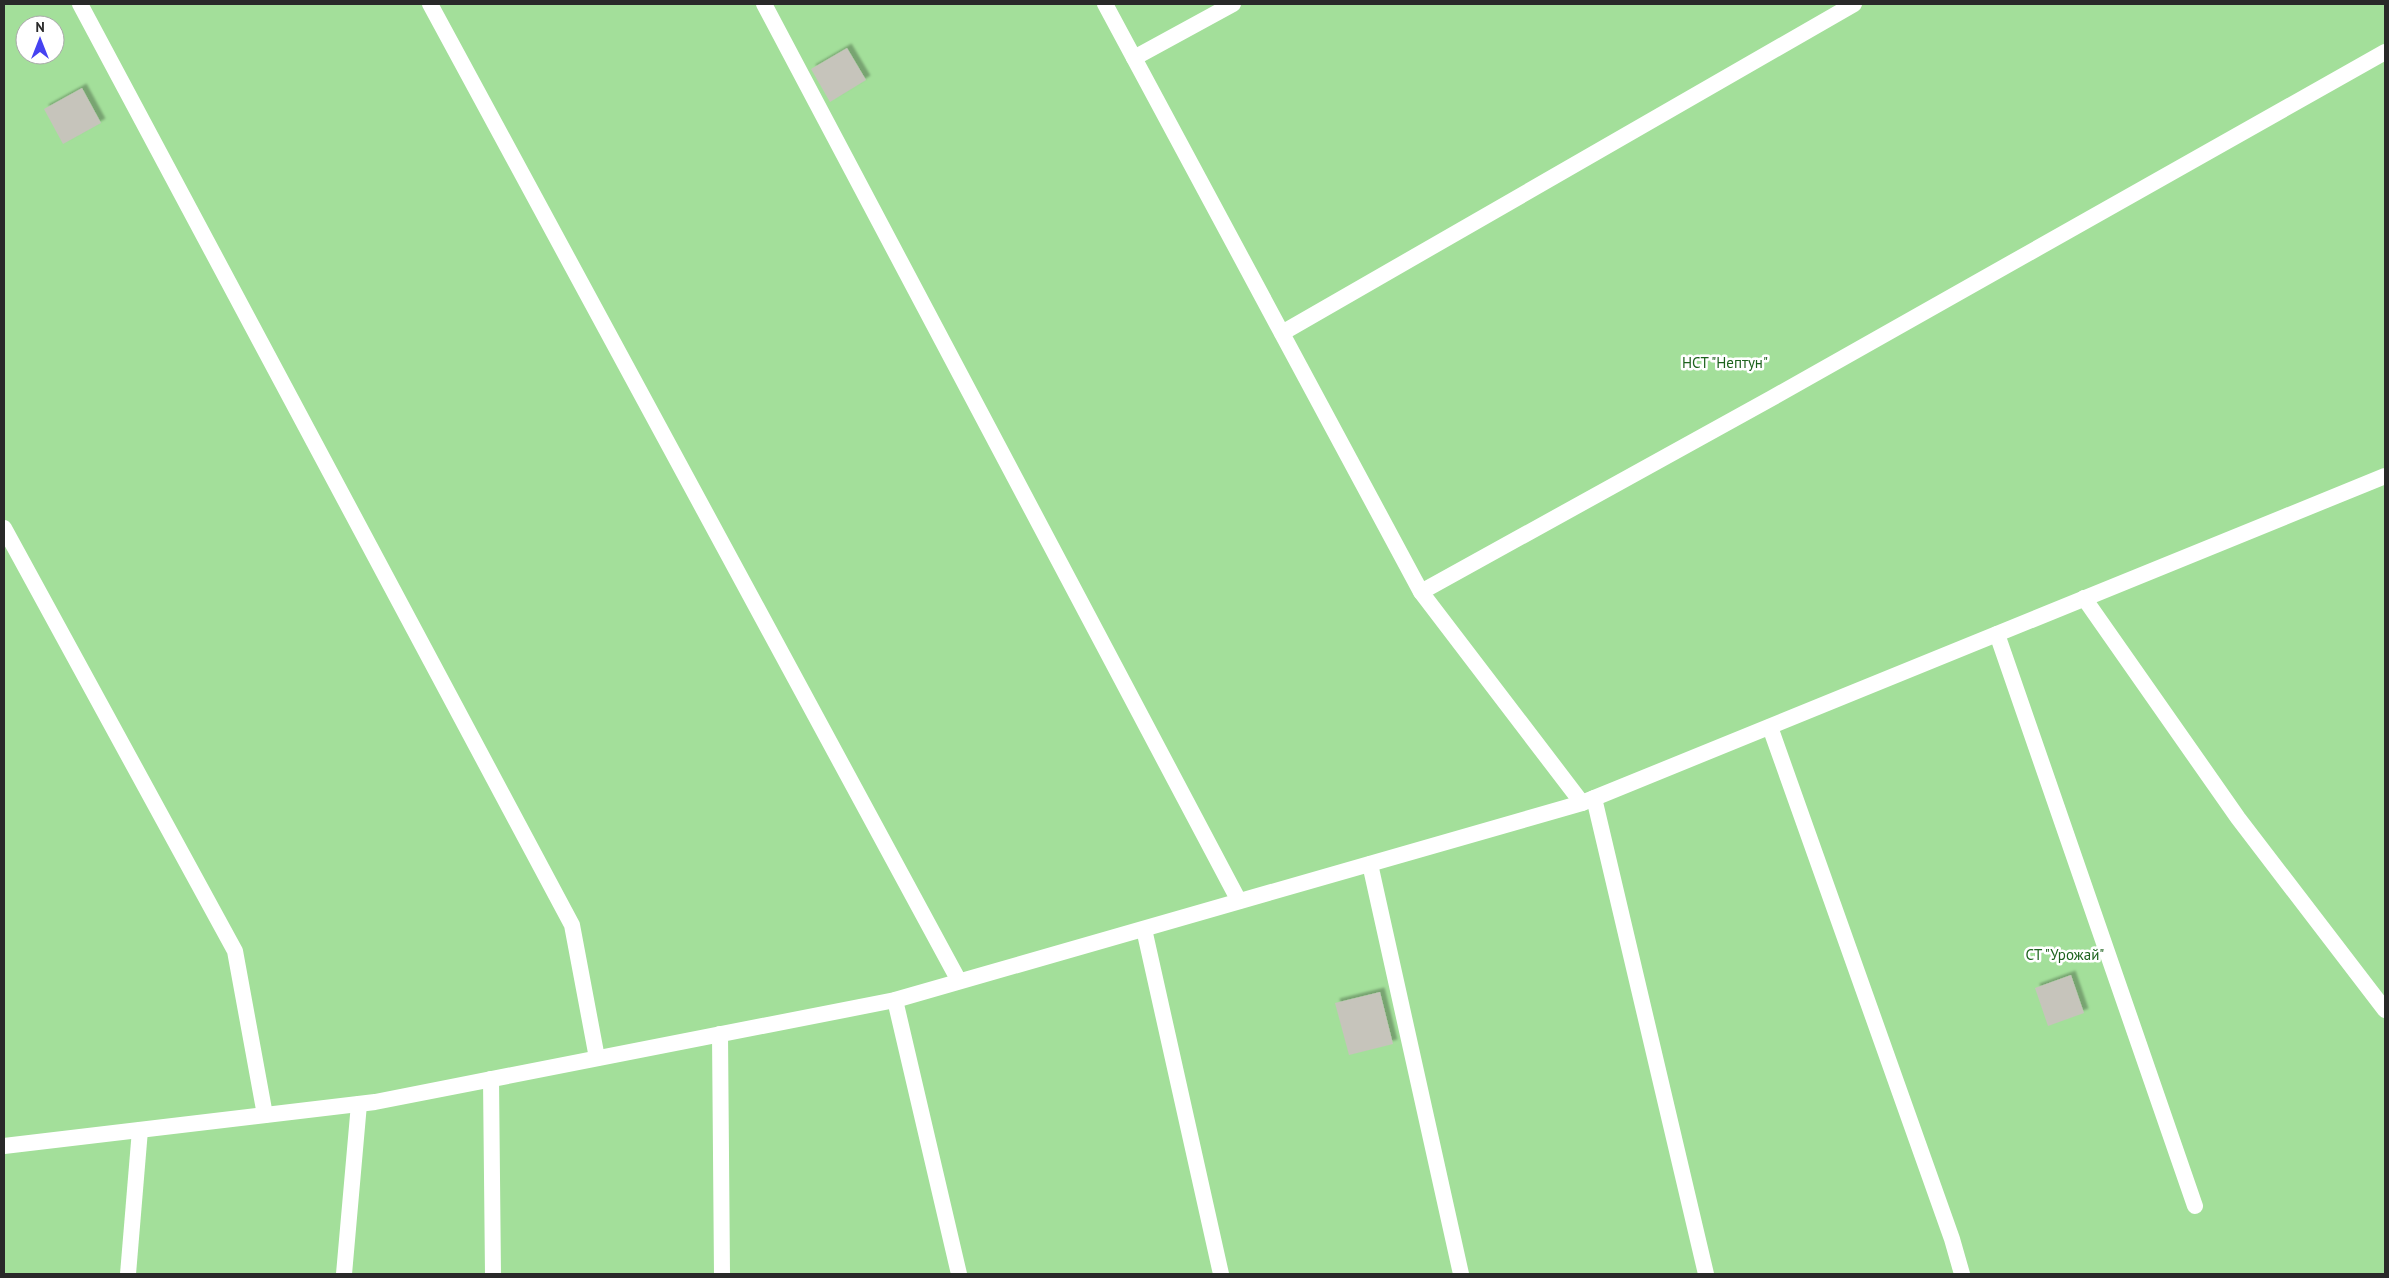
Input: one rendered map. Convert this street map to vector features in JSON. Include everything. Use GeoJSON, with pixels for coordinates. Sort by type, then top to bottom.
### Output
{"type":"FeatureCollection","features":[{"type":"Feature","properties":{"kind":"lane"},"geometry":{"type":"LineString","coordinates":[[80,4],[572,925],[597,1058]]}},
{"type":"Feature","properties":{"kind":"lane"},"geometry":{"type":"LineString","coordinates":[[430,4],[959,982]]}},
{"type":"Feature","properties":{"kind":"lane"},"geometry":{"type":"LineString","coordinates":[[764,4],[1239,901]]}},
{"type":"Feature","properties":{"kind":"lane"},"geometry":{"type":"LineString","coordinates":[[1105,4],[1420,592],[1588,800],[1706,1274]]}},
{"type":"Feature","properties":{"kind":"lane"},"geometry":{"type":"LineString","coordinates":[[1134,58],[1233,4]]}},
{"type":"Feature","properties":{"kind":"lane"},"geometry":{"type":"LineString","coordinates":[[1282,333],[1854,4]]}},
{"type":"Feature","properties":{"kind":"lane"},"geometry":{"type":"LineString","coordinates":[[1420,592],[1798,383],[2385,52]]}},
{"type":"Feature","properties":{"kind":"lane"},"geometry":{"type":"LineString","coordinates":[[4,1146],[359,1104],[895,1000],[959,982],[1588,800],[2385,476]]}},
{"type":"Feature","properties":{"kind":"lane"},"geometry":{"type":"LineString","coordinates":[[4,528],[234,951],[264,1115]]}},
{"type":"Feature","properties":{"kind":"lane"},"geometry":{"type":"LineString","coordinates":[[2084,598],[2238,818],[2385,1010]]}},
{"type":"Feature","properties":{"kind":"lane"},"geometry":{"type":"LineString","coordinates":[[1997,634],[2195,1206]]}},
{"type":"Feature","properties":{"kind":"lane"},"geometry":{"type":"LineString","coordinates":[[1770,727],[1952,1239],[1962,1274]]}},
{"type":"Feature","properties":{"kind":"lane"},"geometry":{"type":"LineString","coordinates":[[1370,864],[1461,1274]]}},
{"type":"Feature","properties":{"kind":"lane"},"geometry":{"type":"LineString","coordinates":[[1144,928],[1221,1274]]}},
{"type":"Feature","properties":{"kind":"lane"},"geometry":{"type":"LineString","coordinates":[[895,1000],[960,1274]]}},
{"type":"Feature","properties":{"kind":"lane"},"geometry":{"type":"LineString","coordinates":[[720,1034],[722,1274]]}},
{"type":"Feature","properties":{"kind":"lane"},"geometry":{"type":"LineString","coordinates":[[491,1079],[493,1274]]}},
{"type":"Feature","properties":{"kind":"lane"},"geometry":{"type":"LineString","coordinates":[[344,1274],[359,1104]]}},
{"type":"Feature","properties":{"kind":"lane"},"geometry":{"type":"LineString","coordinates":[[128,1274],[140,1130]]}},
{"type":"Feature","properties":{"kind":"green space"},"geometry":{"type":"Polygon","coordinates":[[[4,4],[2385,4],[2385,1274],[4,1274],[4,4]]]}},
{"type":"Feature","properties":{"kind":"building"},"geometry":{"type":"Polygon","coordinates":[[[847,48],[866,80],[830,102],[811,69],[847,48]]]}},
{"type":"Feature","properties":{"kind":"building"},"geometry":{"type":"Polygon","coordinates":[[[82,88],[101,123],[63,144],[44,109],[82,88]]]}},
{"type":"Feature","properties":{"kind":"building"},"geometry":{"type":"Polygon","coordinates":[[[2071,975],[2084,1013],[2048,1026],[2035,988],[2071,975]]]}},
{"type":"Feature","properties":{"kind":"building"},"geometry":{"type":"Polygon","coordinates":[[[1380,992],[1393,1044],[1349,1055],[1335,1003],[1380,992]]]}},
{"type":"Feature","properties":{"kind":"park label","name":"НСТ \"Нептун\""},"geometry":{"type":"Point","coordinates":[1725,362]}},
{"type":"Feature","properties":{"kind":"park label","name":"СТ \"Урожай\""},"geometry":{"type":"Point","coordinates":[2065,954]}}]}
